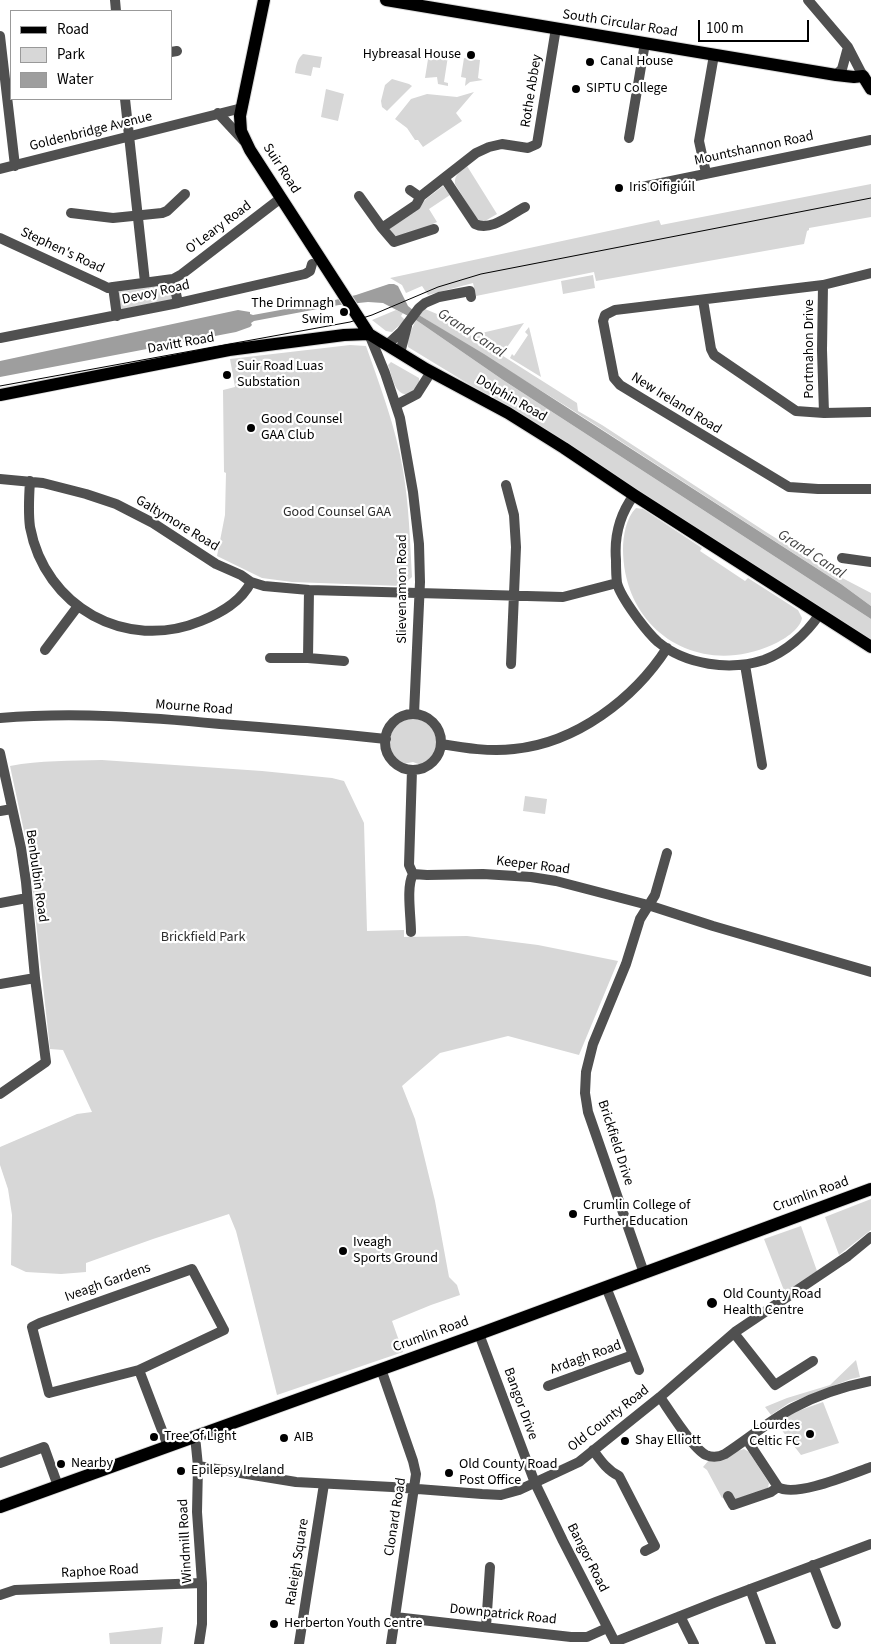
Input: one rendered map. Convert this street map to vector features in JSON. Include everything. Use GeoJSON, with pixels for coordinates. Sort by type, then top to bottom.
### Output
{"type":"FeatureCollection","features":[{"type":"Feature","properties":{"kind":"main road","name":"Suir Road"},"geometry":{"type":"LineString","coordinates":[[264,0],[240,126],[246,141],[281,198],[369,334]]}},
{"type":"Feature","properties":{"kind":"main road","name":"South Circular Road"},"geometry":{"type":"LineString","coordinates":[[386,0],[836,75],[863,76]]}},
{"type":"Feature","properties":{"kind":"main road"},"geometry":{"type":"LineString","coordinates":[[863,76],[871,89]]}},
{"type":"Feature","properties":{"kind":"main road","name":"Dolphin Road"},"geometry":{"type":"LineString","coordinates":[[369,334],[431,372],[508,413],[871,647]]}},
{"type":"Feature","properties":{"kind":"main road","name":"Davitt Road"},"geometry":{"type":"LineString","coordinates":[[0,395],[229,350],[344,335],[369,334]]}},
{"type":"Feature","properties":{"kind":"main road","name":"Crumlin Road"},"geometry":{"type":"LineString","coordinates":[[0,1507],[479,1334],[871,1189]]}},
{"type":"Feature","properties":{"kind":"street"},"geometry":{"type":"LineString","coordinates":[[808,0],[848,47],[863,76]]}},
{"type":"Feature","properties":{"kind":"street","name":"Rothe Abbey"},"geometry":{"type":"LineString","coordinates":[[382,228],[416,205],[420,197],[489,146],[502,144],[528,148],[537,144],[556,28]]}},
{"type":"Feature","properties":{"kind":"street"},"geometry":{"type":"LineString","coordinates":[[0,36],[3,92],[15,166]]}},
{"type":"Feature","properties":{"kind":"street"},"geometry":{"type":"LineString","coordinates":[[628,138],[645,43]]}},
{"type":"Feature","properties":{"kind":"street"},"geometry":{"type":"LineString","coordinates":[[836,75],[842,69],[848,47]]}},
{"type":"Feature","properties":{"kind":"street"},"geometry":{"type":"LineString","coordinates":[[706,173],[699,141],[714,54]]}},
{"type":"Feature","properties":{"kind":"street"},"geometry":{"type":"LineString","coordinates":[[125,100],[145,282]]}},
{"type":"Feature","properties":{"kind":"street","name":"Goldenbridge Avenue"},"geometry":{"type":"LineString","coordinates":[[0,170],[242,108]]}},
{"type":"Feature","properties":{"kind":"street"},"geometry":{"type":"LineString","coordinates":[[218,113],[228,122],[240,138],[246,141]]}},
{"type":"Feature","properties":{"kind":"street","name":"Mountshannon Road"},"geometry":{"type":"LineString","coordinates":[[642,187],[871,140]]}},
{"type":"Feature","properties":{"kind":"street"},"geometry":{"type":"LineString","coordinates":[[445,178],[475,224],[481,227],[493,224],[525,207]]}},
{"type":"Feature","properties":{"kind":"street"},"geometry":{"type":"LineString","coordinates":[[410,190],[420,197]]}},
{"type":"Feature","properties":{"kind":"street"},"geometry":{"type":"LineString","coordinates":[[71,213],[106,218],[166,212],[185,194]]}},
{"type":"Feature","properties":{"kind":"street"},"geometry":{"type":"LineString","coordinates":[[359,196],[394,242],[434,229]]}},
{"type":"Feature","properties":{"kind":"street","name":"O'Leary Road"},"geometry":{"type":"LineString","coordinates":[[145,282],[173,279],[182,274],[281,198]]}},
{"type":"Feature","properties":{"kind":"street","name":"Stephen's Road"},"geometry":{"type":"LineString","coordinates":[[0,238],[108,288],[145,282]]}},
{"type":"Feature","properties":{"kind":"street","name":"Devoy Road"},"geometry":{"type":"LineString","coordinates":[[0,338],[117,316],[305,274],[310,271],[312,264]]}},
{"type":"Feature","properties":{"kind":"street","name":"New Ireland Road"},"geometry":{"type":"LineString","coordinates":[[871,273],[823,285],[615,310],[605,315],[603,321],[612,374],[616,381],[719,446],[788,487],[871,489]]}},
{"type":"Feature","properties":{"kind":"street"},"geometry":{"type":"LineString","coordinates":[[173,279],[178,303]]}},
{"type":"Feature","properties":{"kind":"street","name":"Portmahon Drive"},"geometry":{"type":"LineString","coordinates":[[823,285],[822,350],[824,413]]}},
{"type":"Feature","properties":{"kind":"street","name":"Stephen's Road"},"geometry":{"type":"LineString","coordinates":[[113,287],[117,316]]}},
{"type":"Feature","properties":{"kind":"street"},"geometry":{"type":"LineString","coordinates":[[386,345],[408,324],[419,308],[430,300],[470,291],[471,297]]}},
{"type":"Feature","properties":{"kind":"street"},"geometry":{"type":"LineString","coordinates":[[703,300],[714,355],[796,411],[824,413],[871,412]]}},
{"type":"Feature","properties":{"kind":"street"},"geometry":{"type":"LineString","coordinates":[[400,353],[408,324]]}},
{"type":"Feature","properties":{"kind":"street","name":"Slievenamon Road"},"geometry":{"type":"LineString","coordinates":[[369,334],[396,406],[408,456],[413,492],[419,544],[420,592],[414,714]]}},
{"type":"Feature","properties":{"kind":"street"},"geometry":{"type":"LineString","coordinates":[[396,406],[417,394],[431,372]]}},
{"type":"Feature","properties":{"kind":"street","name":"Galtymore Road"},"geometry":{"type":"LineString","coordinates":[[0,479],[30,481],[71,490],[116,504],[153,523],[211,561],[241,575],[251,582],[276,588],[563,597],[617,583]]}},
{"type":"Feature","properties":{"kind":"street"},"geometry":{"type":"LineString","coordinates":[[30,481],[29,516],[32,535],[48,573],[58,587],[78,606],[90,614],[118,627],[137,631],[174,630],[199,622],[229,607],[244,594],[251,582]]}},
{"type":"Feature","properties":{"kind":"street"},"geometry":{"type":"LineString","coordinates":[[506,485],[514,515],[516,547],[511,664]]}},
{"type":"Feature","properties":{"kind":"street"},"geometry":{"type":"LineString","coordinates":[[634,495],[622,513],[617,531],[615,552],[617,583],[630,607],[648,633],[667,648],[692,659],[718,665],[744,665],[765,660],[782,651],[804,634],[819,614]]}},
{"type":"Feature","properties":{"kind":"street"},"geometry":{"type":"LineString","coordinates":[[842,558],[871,562]]}},
{"type":"Feature","properties":{"kind":"street"},"geometry":{"type":"LineString","coordinates":[[308,658],[309,590]]}},
{"type":"Feature","properties":{"kind":"street"},"geometry":{"type":"LineString","coordinates":[[45,650],[78,606]]}},
{"type":"Feature","properties":{"kind":"street"},"geometry":{"type":"LineString","coordinates":[[441,744],[483,749],[515,749],[552,740],[586,725],[618,704],[647,676],[667,648]]}},
{"type":"Feature","properties":{"kind":"street"},"geometry":{"type":"LineString","coordinates":[[270,658],[344,660]]}},
{"type":"Feature","properties":{"kind":"street"},"geometry":{"type":"LineString","coordinates":[[744,665],[762,765]]}},
{"type":"Feature","properties":{"kind":"street"},"geometry":{"type":"LineString","coordinates":[[414,714],[432,721],[439,732],[441,744],[434,761],[424,768],[412,770],[400,766],[390,758],[386,739],[389,728],[393,723],[402,716],[414,714]]}},
{"type":"Feature","properties":{"kind":"street","name":"Mourne Road"},"geometry":{"type":"LineString","coordinates":[[0,718],[131,717],[386,739]]}},
{"type":"Feature","properties":{"kind":"street","name":"Benbulbin Road"},"geometry":{"type":"LineString","coordinates":[[0,753],[21,848],[46,1062],[0,1094]]}},
{"type":"Feature","properties":{"kind":"street"},"geometry":{"type":"LineString","coordinates":[[411,932],[410,882],[413,874],[409,865],[412,770]]}},
{"type":"Feature","properties":{"kind":"street"},"geometry":{"type":"LineString","coordinates":[[0,812],[12,809]]}},
{"type":"Feature","properties":{"kind":"street"},"geometry":{"type":"LineString","coordinates":[[648,905],[655,895],[667,853]]}},
{"type":"Feature","properties":{"kind":"street","name":"Keeper Road"},"geometry":{"type":"LineString","coordinates":[[413,874],[484,874],[531,877],[581,886],[871,972]]}},
{"type":"Feature","properties":{"kind":"street"},"geometry":{"type":"LineString","coordinates":[[0,903],[27,898]]}},
{"type":"Feature","properties":{"kind":"street","name":"Brickfield Drive"},"geometry":{"type":"LineString","coordinates":[[644,1273],[588,1112],[585,1093],[588,1064],[594,1044],[626,964],[640,919],[648,905]]}},
{"type":"Feature","properties":{"kind":"street"},"geometry":{"type":"LineString","coordinates":[[0,984],[35,978]]}},
{"type":"Feature","properties":{"kind":"street","name":"Old County Road"},"geometry":{"type":"LineString","coordinates":[[198,1466],[296,1482],[501,1495],[519,1490],[578,1462],[660,1397],[734,1333],[848,1256],[871,1237]]}},
{"type":"Feature","properties":{"kind":"street","name":"Iveagh Gardens"},"geometry":{"type":"LineString","coordinates":[[192,1269],[224,1330],[139,1370],[49,1393],[32,1327],[49,1319],[192,1269]]}},
{"type":"Feature","properties":{"kind":"street","name":"Ardagh Road"},"geometry":{"type":"LineString","coordinates":[[606,1287],[639,1370]]}},
{"type":"Feature","properties":{"kind":"street"},"geometry":{"type":"LineString","coordinates":[[734,1333],[776,1385],[813,1361]]}},
{"type":"Feature","properties":{"kind":"street","name":"Bangor Drive"},"geometry":{"type":"LineString","coordinates":[[479,1334],[535,1483]]}},
{"type":"Feature","properties":{"kind":"street","name":"Ardagh Road"},"geometry":{"type":"LineString","coordinates":[[548,1386],[633,1355]]}},
{"type":"Feature","properties":{"kind":"street","name":"Clonard Road"},"geometry":{"type":"LineString","coordinates":[[381,1369],[416,1474],[391,1644]]}},
{"type":"Feature","properties":{"kind":"street"},"geometry":{"type":"LineString","coordinates":[[139,1370],[168,1446]]}},
{"type":"Feature","properties":{"kind":"street"},"geometry":{"type":"LineString","coordinates":[[660,1397],[689,1438],[706,1455],[718,1457],[801,1404],[847,1386],[871,1381]]}},
{"type":"Feature","properties":{"kind":"street","name":"Windmill Road"},"geometry":{"type":"LineString","coordinates":[[195,1436],[198,1466],[197,1512],[202,1582],[202,1624],[199,1644]]}},
{"type":"Feature","properties":{"kind":"street"},"geometry":{"type":"LineString","coordinates":[[747,1440],[778,1487],[783,1490],[807,1488],[871,1467]]}},
{"type":"Feature","properties":{"kind":"street"},"geometry":{"type":"LineString","coordinates":[[0,1463],[44,1447],[58,1486]]}},
{"type":"Feature","properties":{"kind":"street"},"geometry":{"type":"LineString","coordinates":[[593,1450],[611,1472],[619,1476],[655,1546],[645,1551]]}},
{"type":"Feature","properties":{"kind":"street","name":"Bangor Road"},"geometry":{"type":"LineString","coordinates":[[535,1483],[616,1643]]}},
{"type":"Feature","properties":{"kind":"street","name":"Raleigh Square"},"geometry":{"type":"LineString","coordinates":[[300,1644],[324,1484]]}},
{"type":"Feature","properties":{"kind":"street"},"geometry":{"type":"LineString","coordinates":[[728,1496],[733,1505],[771,1492],[778,1487]]}},
{"type":"Feature","properties":{"kind":"street"},"geometry":{"type":"LineString","coordinates":[[616,1643],[680,1616],[871,1544]]}},
{"type":"Feature","properties":{"kind":"street"},"geometry":{"type":"LineString","coordinates":[[813,1566],[836,1624]]}},
{"type":"Feature","properties":{"kind":"street"},"geometry":{"type":"LineString","coordinates":[[486,1627],[490,1568]]}},
{"type":"Feature","properties":{"kind":"street","name":"Raphoe Road"},"geometry":{"type":"LineString","coordinates":[[0,1595],[15,1590],[202,1582]]}},
{"type":"Feature","properties":{"kind":"street"},"geometry":{"type":"LineString","coordinates":[[750,1589],[771,1644]]}},
{"type":"Feature","properties":{"kind":"street"},"geometry":{"type":"LineString","coordinates":[[680,1616],[694,1644]]}},
{"type":"Feature","properties":{"kind":"street","name":"Downpatrick Road"},"geometry":{"type":"LineString","coordinates":[[395,1617],[587,1637],[607,1628]]}},
{"type":"Feature","properties":{"kind":"green space"},"geometry":{"type":"Polygon","coordinates":[[[429,53],[448,56],[444,82],[448,83],[448,86],[438,84],[437,77],[425,78],[429,53]]]}},
{"type":"Feature","properties":{"kind":"green space"},"geometry":{"type":"Polygon","coordinates":[[[303,54],[322,57],[320,68],[313,67],[311,76],[295,73],[298,60],[303,54]]]}},
{"type":"Feature","properties":{"kind":"green space"},"geometry":{"type":"Polygon","coordinates":[[[464,58],[480,60],[478,78],[483,80],[470,82],[465,86],[466,78],[461,77],[464,58]]]}},
{"type":"Feature","properties":{"kind":"green space"},"geometry":{"type":"Polygon","coordinates":[[[392,79],[412,86],[387,111],[382,107],[381,101],[385,85],[392,79]]]}},
{"type":"Feature","properties":{"kind":"green space"},"geometry":{"type":"Polygon","coordinates":[[[326,89],[344,94],[338,121],[321,117],[326,89]]]}},
{"type":"Feature","properties":{"kind":"green space"},"geometry":{"type":"Polygon","coordinates":[[[474,92],[456,113],[462,121],[423,147],[418,140],[415,140],[407,128],[395,119],[411,99],[427,94],[457,97],[474,92]]]}},
{"type":"Feature","properties":{"kind":"green space"},"geometry":{"type":"Polygon","coordinates":[[[467,166],[497,214],[480,224],[455,184],[457,176],[467,166]]]}},
{"type":"Feature","properties":{"kind":"green space"},"geometry":{"type":"Polygon","coordinates":[[[871,184],[871,217],[809,228],[804,244],[596,281],[594,272],[476,296],[473,283],[428,295],[422,286],[406,293],[402,285],[390,278],[659,220],[661,225],[871,184]]]}},
{"type":"Feature","properties":{"kind":"green space"},"geometry":{"type":"Polygon","coordinates":[[[443,186],[450,195],[429,209],[437,222],[398,240],[389,229],[420,207],[426,199],[443,186]]]}},
{"type":"Feature","properties":{"kind":"green space"},"geometry":{"type":"Polygon","coordinates":[[[593,275],[595,288],[563,294],[561,281],[593,275]]]}},
{"type":"Feature","properties":{"kind":"green space"},"geometry":{"type":"Polygon","coordinates":[[[170,283],[174,299],[121,310],[118,294],[120,291],[170,283]]]}},
{"type":"Feature","properties":{"kind":"green space"},"geometry":{"type":"Polygon","coordinates":[[[425,309],[437,314],[577,403],[578,411],[766,532],[825,569],[871,593],[871,606],[841,584],[569,408],[419,315],[425,309]]]}},
{"type":"Feature","properties":{"kind":"green space"},"geometry":{"type":"Polygon","coordinates":[[[396,310],[403,313],[401,316],[405,320],[392,332],[386,331],[372,320],[396,310]]]}},
{"type":"Feature","properties":{"kind":"green space"},"geometry":{"type":"Polygon","coordinates":[[[416,320],[503,380],[871,619],[871,640],[503,405],[408,347],[407,339],[416,320]]]}},
{"type":"Feature","properties":{"kind":"green space"},"geometry":{"type":"Polygon","coordinates":[[[524,323],[503,353],[473,335],[524,323]]]}},
{"type":"Feature","properties":{"kind":"green space"},"geometry":{"type":"Polygon","coordinates":[[[529,327],[541,377],[510,358],[512,354],[514,356],[528,335],[525,332],[529,327]]]}},
{"type":"Feature","properties":{"kind":"green space","name":"Good Counsel GAA"},"geometry":{"type":"Polygon","coordinates":[[[350,345],[366,346],[396,439],[407,496],[412,577],[402,586],[292,582],[262,578],[217,556],[225,515],[226,473],[224,472],[223,390],[235,387],[230,359],[350,345]]]}},
{"type":"Feature","properties":{"kind":"green space"},"geometry":{"type":"Polygon","coordinates":[[[391,362],[419,378],[418,386],[413,392],[406,394],[397,389],[388,365],[391,362]]]}},
{"type":"Feature","properties":{"kind":"green space"},"geometry":{"type":"Polygon","coordinates":[[[636,508],[643,509],[702,548],[700,551],[745,581],[748,578],[798,610],[802,618],[798,627],[772,645],[744,654],[718,655],[693,651],[670,640],[651,624],[636,604],[627,579],[623,550],[624,539],[627,522],[636,508]]]}},
{"type":"Feature","properties":{"kind":"green space"},"geometry":{"type":"Polygon","coordinates":[[[411,718],[429,724],[438,738],[435,753],[430,760],[421,765],[413,762],[403,764],[396,759],[390,745],[390,738],[397,725],[411,718]]]}},
{"type":"Feature","properties":{"kind":"green space","name":"Brickfield Park"},"geometry":{"type":"Polygon","coordinates":[[[102,760],[262,771],[332,778],[344,781],[364,823],[367,931],[404,930],[404,937],[467,936],[538,945],[618,961],[579,1055],[508,1036],[440,1053],[402,1086],[415,1119],[435,1201],[449,1277],[457,1285],[460,1295],[392,1321],[403,1352],[277,1395],[236,1231],[229,1214],[86,1263],[86,1272],[61,1274],[26,1272],[11,1265],[12,1215],[8,1189],[0,1165],[0,1147],[77,1114],[92,1112],[63,1050],[50,1049],[28,850],[10,766],[44,762],[102,760]]]}},
{"type":"Feature","properties":{"kind":"green space"},"geometry":{"type":"Polygon","coordinates":[[[525,796],[547,799],[545,814],[523,811],[525,796]]]}},
{"type":"Feature","properties":{"kind":"green space"},"geometry":{"type":"Polygon","coordinates":[[[871,1199],[871,1230],[839,1255],[825,1217],[871,1199]]]}},
{"type":"Feature","properties":{"kind":"green space"},"geometry":{"type":"Polygon","coordinates":[[[801,1226],[817,1271],[785,1293],[764,1239],[801,1226]]]}},
{"type":"Feature","properties":{"kind":"green space"},"geometry":{"type":"Polygon","coordinates":[[[856,1360],[860,1377],[789,1403],[771,1415],[765,1407],[830,1385],[856,1360]]]}},
{"type":"Feature","properties":{"kind":"green space","name":"Lourdes Celtic FC"},"geometry":{"type":"Polygon","coordinates":[[[823,1402],[839,1443],[801,1455],[777,1424],[795,1412],[823,1402]]]}},
{"type":"Feature","properties":{"kind":"green space"},"geometry":{"type":"Polygon","coordinates":[[[744,1449],[749,1452],[769,1483],[768,1488],[737,1501],[730,1495],[722,1498],[707,1470],[703,1467],[709,1460],[744,1449]]]}},
{"type":"Feature","properties":{"kind":"green space"},"geometry":{"type":"Polygon","coordinates":[[[163,1627],[161,1644],[110,1644],[109,1633],[163,1627]]]}},
{"type":"Feature","properties":{"kind":"water"},"geometry":{"type":"Polygon","coordinates":[[[389,284],[398,286],[408,306],[419,315],[484,354],[841,584],[871,606],[871,619],[503,380],[416,320],[383,303],[368,302],[339,305],[254,321],[250,327],[236,332],[0,377],[0,361],[238,310],[250,312],[253,315],[335,300],[389,284]]]}},
{"type":"Feature","properties":{"kind":"tram line"},"geometry":{"type":"LineString","coordinates":[[0,386],[350,322],[372,315],[438,287],[481,274],[871,198]]}},
{"type":"Feature","properties":{"kind":"place","name":"Hybreasal House"},"geometry":{"type":"Point","coordinates":[471,55]}},
{"type":"Feature","properties":{"kind":"place","name":"Canal House"},"geometry":{"type":"Point","coordinates":[590,62]}},
{"type":"Feature","properties":{"kind":"place","name":"SIPTU College"},"geometry":{"type":"Point","coordinates":[576,89]}},
{"type":"Feature","properties":{"kind":"place","name":"Iris Oifigiúil"},"geometry":{"type":"Point","coordinates":[619,188]}},
{"type":"Feature","properties":{"kind":"place","name":"The Drimnagh Swim"},"geometry":{"type":"Point","coordinates":[344,312]}},
{"type":"Feature","properties":{"kind":"place","name":"Suir Road Luas Substation"},"geometry":{"type":"Point","coordinates":[227,375]}},
{"type":"Feature","properties":{"kind":"place","name":"Good Counsel GAA Club"},"geometry":{"type":"Point","coordinates":[251,428]}},
{"type":"Feature","properties":{"kind":"place","name":"Crumlin College of Further Education"},"geometry":{"type":"Point","coordinates":[573,1214]}},
{"type":"Feature","properties":{"kind":"place","name":"Iveagh Sports Ground"},"geometry":{"type":"Point","coordinates":[343,1251]}},
{"type":"Feature","properties":{"kind":"place","name":"Old County Road Health Centre"},"geometry":{"type":"Point","coordinates":[712,1303]}},
{"type":"Feature","properties":{"kind":"place","name":"Lourdes Celtic FC"},"geometry":{"type":"Point","coordinates":[810,1434]}},
{"type":"Feature","properties":{"kind":"place","name":"Tree of Light"},"geometry":{"type":"Point","coordinates":[154,1437]}},
{"type":"Feature","properties":{"kind":"place","name":"AIB"},"geometry":{"type":"Point","coordinates":[284,1438]}},
{"type":"Feature","properties":{"kind":"place","name":"Shay Elliott"},"geometry":{"type":"Point","coordinates":[625,1441]}},
{"type":"Feature","properties":{"kind":"place","name":"Nearby"},"geometry":{"type":"Point","coordinates":[61,1464]}},
{"type":"Feature","properties":{"kind":"place","name":"Epilepsy Ireland"},"geometry":{"type":"Point","coordinates":[181,1471]}},
{"type":"Feature","properties":{"kind":"place","name":"Old County Road Post Office"},"geometry":{"type":"Point","coordinates":[449,1473]}},
{"type":"Feature","properties":{"kind":"place","name":"Herberton Youth Centre"},"geometry":{"type":"Point","coordinates":[274,1624]}},
{"type":"Feature","properties":{"kind":"water label","name":"Grand Canal"},"geometry":{"type":"Point","coordinates":[471,334]}},
{"type":"Feature","properties":{"kind":"water label","name":"Grand Canal"},"geometry":{"type":"Point","coordinates":[811,555]}}]}
